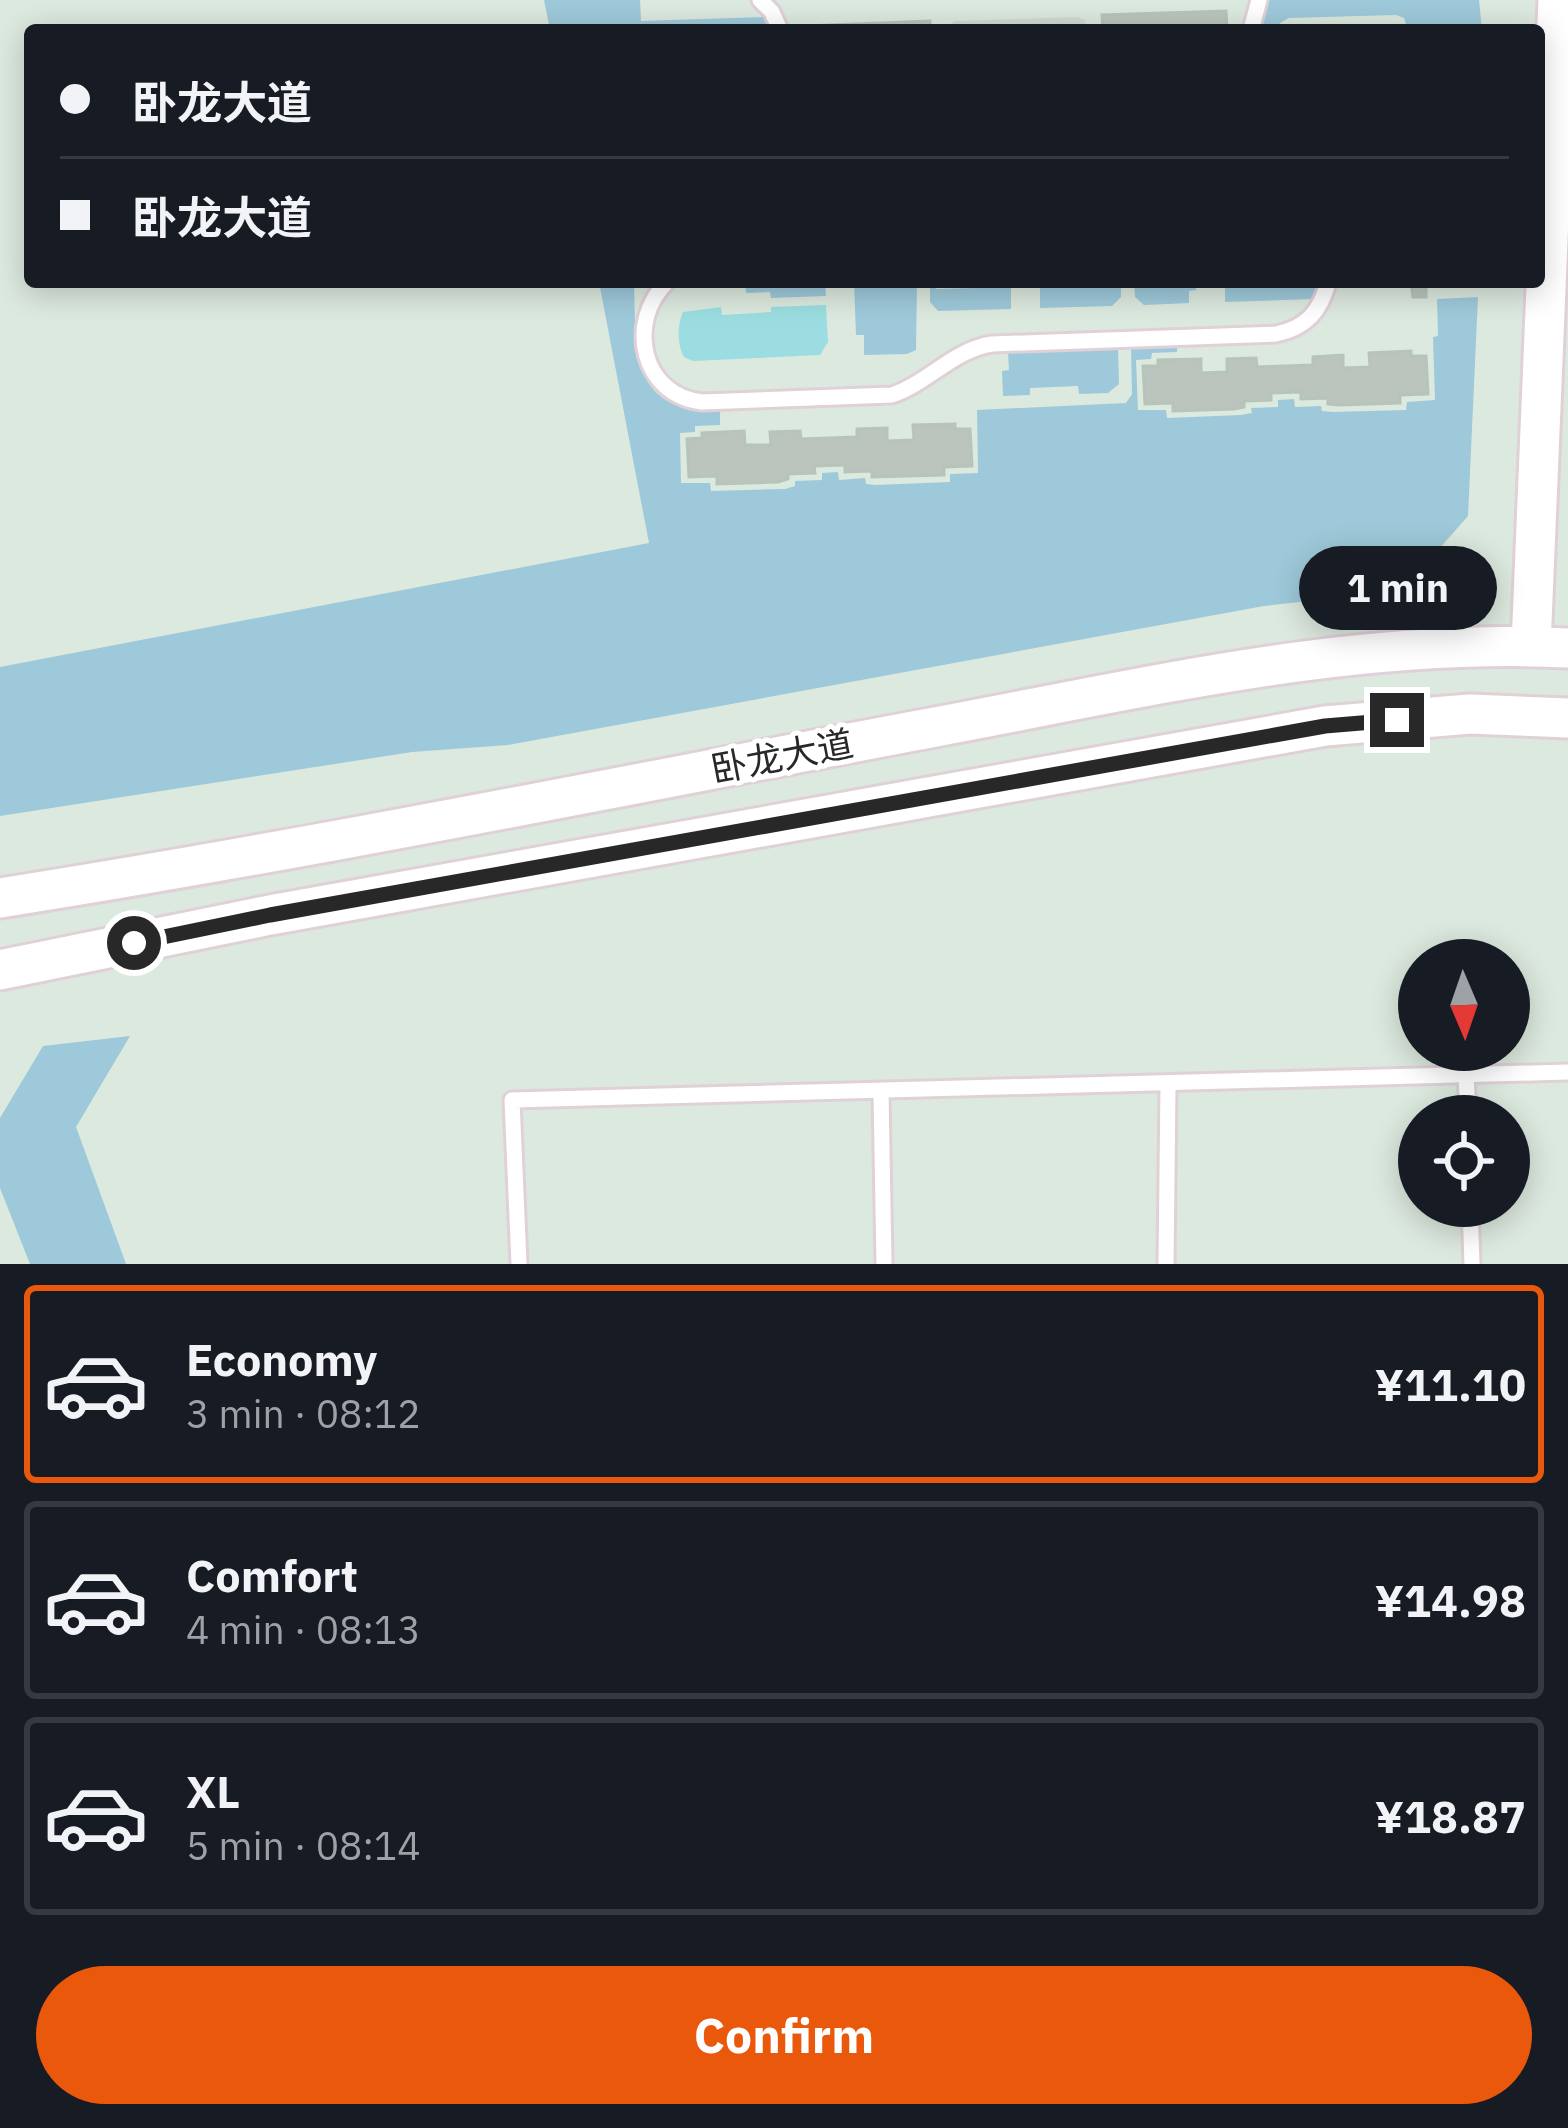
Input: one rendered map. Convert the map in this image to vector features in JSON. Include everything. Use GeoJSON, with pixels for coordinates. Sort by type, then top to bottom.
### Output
{"type":"FeatureCollection","features":[{"type":"Feature","properties":{"kind":"main road"},"geometry":{"type":"LineString","coordinates":[[1550,647],[1558,0]]}},
{"type":"Feature","properties":{"kind":"main road","name":"卧龙大道"},"geometry":{"type":"LineString","coordinates":[[6,895],[1278,663],[1453,647],[1550,647]]}},
{"type":"Feature","properties":{"kind":"main road","name":"卧龙大道"},"geometry":{"type":"LineString","coordinates":[[0,970],[270,915],[1325,726],[1470,714],[1568,718]]}},
{"type":"Feature","properties":{"kind":"main road"},"geometry":{"type":"LineString","coordinates":[[0,995],[44,961]]}},
{"type":"Feature","properties":{"kind":"lane"},"geometry":{"type":"LineString","coordinates":[[760,0],[778,24]]}},
{"type":"Feature","properties":{"kind":"lane"},"geometry":{"type":"LineString","coordinates":[[663,288],[647,310],[645,353],[661,385],[702,403],[892,395],[965,351],[992,344],[1276,334],[1311,318],[1326,288]]}},
{"type":"Feature","properties":{"kind":"lane"},"geometry":{"type":"LineString","coordinates":[[519,1264],[512,1100],[1568,1072]]}},
{"type":"Feature","properties":{"kind":"lane"},"geometry":{"type":"LineString","coordinates":[[1466,1074],[1467,1095]]}},
{"type":"Feature","properties":{"kind":"lane"},"geometry":{"type":"LineString","coordinates":[[1166,1264],[1168,1084]]}},
{"type":"Feature","properties":{"kind":"lane"},"geometry":{"type":"LineString","coordinates":[[881,1093],[884,1264]]}},
{"type":"Feature","properties":{"kind":"lane"},"geometry":{"type":"LineString","coordinates":[[1471,1227],[1472,1264]]}},
{"type":"Feature","properties":{"kind":"shaded area"},"geometry":{"type":"Polygon","coordinates":[[[544,0],[640,0],[641,21],[765,17],[769,24],[549,24],[544,0]]]}},
{"type":"Feature","properties":{"kind":"shaded area"},"geometry":{"type":"Polygon","coordinates":[[[1269,0],[1479,0],[1481,24],[1406,24],[1396,15],[1289,18],[1280,24],[1261,24],[1269,0]]]}},
{"type":"Feature","properties":{"kind":"shaded area"},"geometry":{"type":"Polygon","coordinates":[[[1077,17],[1086,24],[951,24],[1077,17]]]}},
{"type":"Feature","properties":{"kind":"shaded area"},"geometry":{"type":"Polygon","coordinates":[[[600,288],[634,288],[639,355],[654,390],[669,402],[691,409],[720,410],[720,425],[695,426],[695,432],[680,433],[681,483],[710,483],[711,491],[785,489],[795,486],[795,481],[822,480],[822,473],[838,472],[839,480],[865,478],[866,484],[876,485],[950,482],[950,474],[978,473],[977,410],[1126,403],[1132,394],[1131,348],[1177,346],[1177,352],[1152,353],[1151,359],[1136,360],[1138,410],[1166,410],[1167,418],[1241,415],[1252,413],[1251,408],[1278,407],[1278,400],[1294,399],[1295,407],[1321,406],[1322,411],[1332,412],[1406,410],[1407,402],[1435,400],[1437,299],[1478,297],[1468,516],[1402,591],[1264,606],[508,745],[412,752],[0,816],[0,667],[649,543],[600,288]]]}},
{"type":"Feature","properties":{"kind":"shaded area"},"geometry":{"type":"Polygon","coordinates":[[[746,288],[825,288],[826,296],[771,298],[770,292],[746,293],[746,288]]]}},
{"type":"Feature","properties":{"kind":"shaded area"},"geometry":{"type":"Polygon","coordinates":[[[854,288],[917,288],[916,350],[864,355],[864,335],[856,335],[854,288]]]}},
{"type":"Feature","properties":{"kind":"shaded area"},"geometry":{"type":"Polygon","coordinates":[[[930,288],[1011,288],[1011,309],[938,311],[930,302],[930,288]]]}},
{"type":"Feature","properties":{"kind":"shaded area"},"geometry":{"type":"Polygon","coordinates":[[[1040,288],[1121,288],[1121,297],[1112,306],[1040,308],[1040,288]]]}},
{"type":"Feature","properties":{"kind":"shaded area"},"geometry":{"type":"Polygon","coordinates":[[[1134,288],[1196,288],[1189,291],[1189,303],[1144,305],[1135,297],[1134,288]]]}},
{"type":"Feature","properties":{"kind":"shaded area"},"geometry":{"type":"Polygon","coordinates":[[[1225,288],[1318,288],[1314,299],[1225,302],[1225,288]]]}},
{"type":"Feature","properties":{"kind":"shaded area"},"geometry":{"type":"Polygon","coordinates":[[[826,305],[828,342],[820,355],[693,361],[682,352],[683,312],[721,307],[722,315],[826,305]]]}},
{"type":"Feature","properties":{"kind":"shaded area"},"geometry":{"type":"Polygon","coordinates":[[[1118,348],[1119,384],[1108,393],[1079,394],[1078,386],[1030,388],[1030,395],[1003,396],[1002,371],[1009,370],[1008,352],[1118,348]]]}},
{"type":"Feature","properties":{"kind":"shaded area"},"geometry":{"type":"Polygon","coordinates":[[[130,1036],[76,1127],[126,1264],[30,1264],[0,1188],[0,1118],[43,1046],[130,1036]]]}},
{"type":"Feature","properties":{"kind":"building"},"geometry":{"type":"Polygon","coordinates":[[[1226,11],[1227,24],[1103,24],[1102,15],[1226,11]]]}},
{"type":"Feature","properties":{"kind":"building"},"geometry":{"type":"Polygon","coordinates":[[[930,21],[930,24],[856,24],[930,21]]]}},
{"type":"Feature","properties":{"kind":"building"},"geometry":{"type":"Polygon","coordinates":[[[1412,288],[1426,288],[1426,297],[1413,297],[1412,288]]]}},
{"type":"Feature","properties":{"kind":"building"},"geometry":{"type":"Polygon","coordinates":[[[1411,351],[1411,356],[1426,356],[1428,394],[1400,395],[1400,403],[1328,404],[1328,398],[1301,399],[1301,392],[1271,393],[1271,400],[1244,401],[1244,407],[1234,409],[1173,411],[1173,403],[1145,404],[1143,366],[1158,366],[1158,360],[1201,359],[1201,373],[1227,372],[1227,359],[1256,358],[1257,367],[1313,365],[1313,357],[1343,355],[1343,368],[1370,367],[1369,353],[1411,351]]]}},
{"type":"Feature","properties":{"kind":"building"},"geometry":{"type":"Polygon","coordinates":[[[955,424],[955,429],[970,429],[972,466],[944,467],[944,475],[872,477],[872,471],[845,472],[845,465],[814,466],[815,473],[788,474],[788,479],[778,482],[717,484],[717,476],[689,477],[687,439],[702,438],[702,433],[744,431],[745,445],[771,445],[770,432],[800,431],[801,439],[857,437],[857,429],[887,428],[887,441],[914,440],[913,425],[955,424]]]}},
{"type":"Feature","properties":{"kind":"route"},"geometry":{"type":"LineString","coordinates":[[134,943],[1325,726],[1397,720]]}}]}
